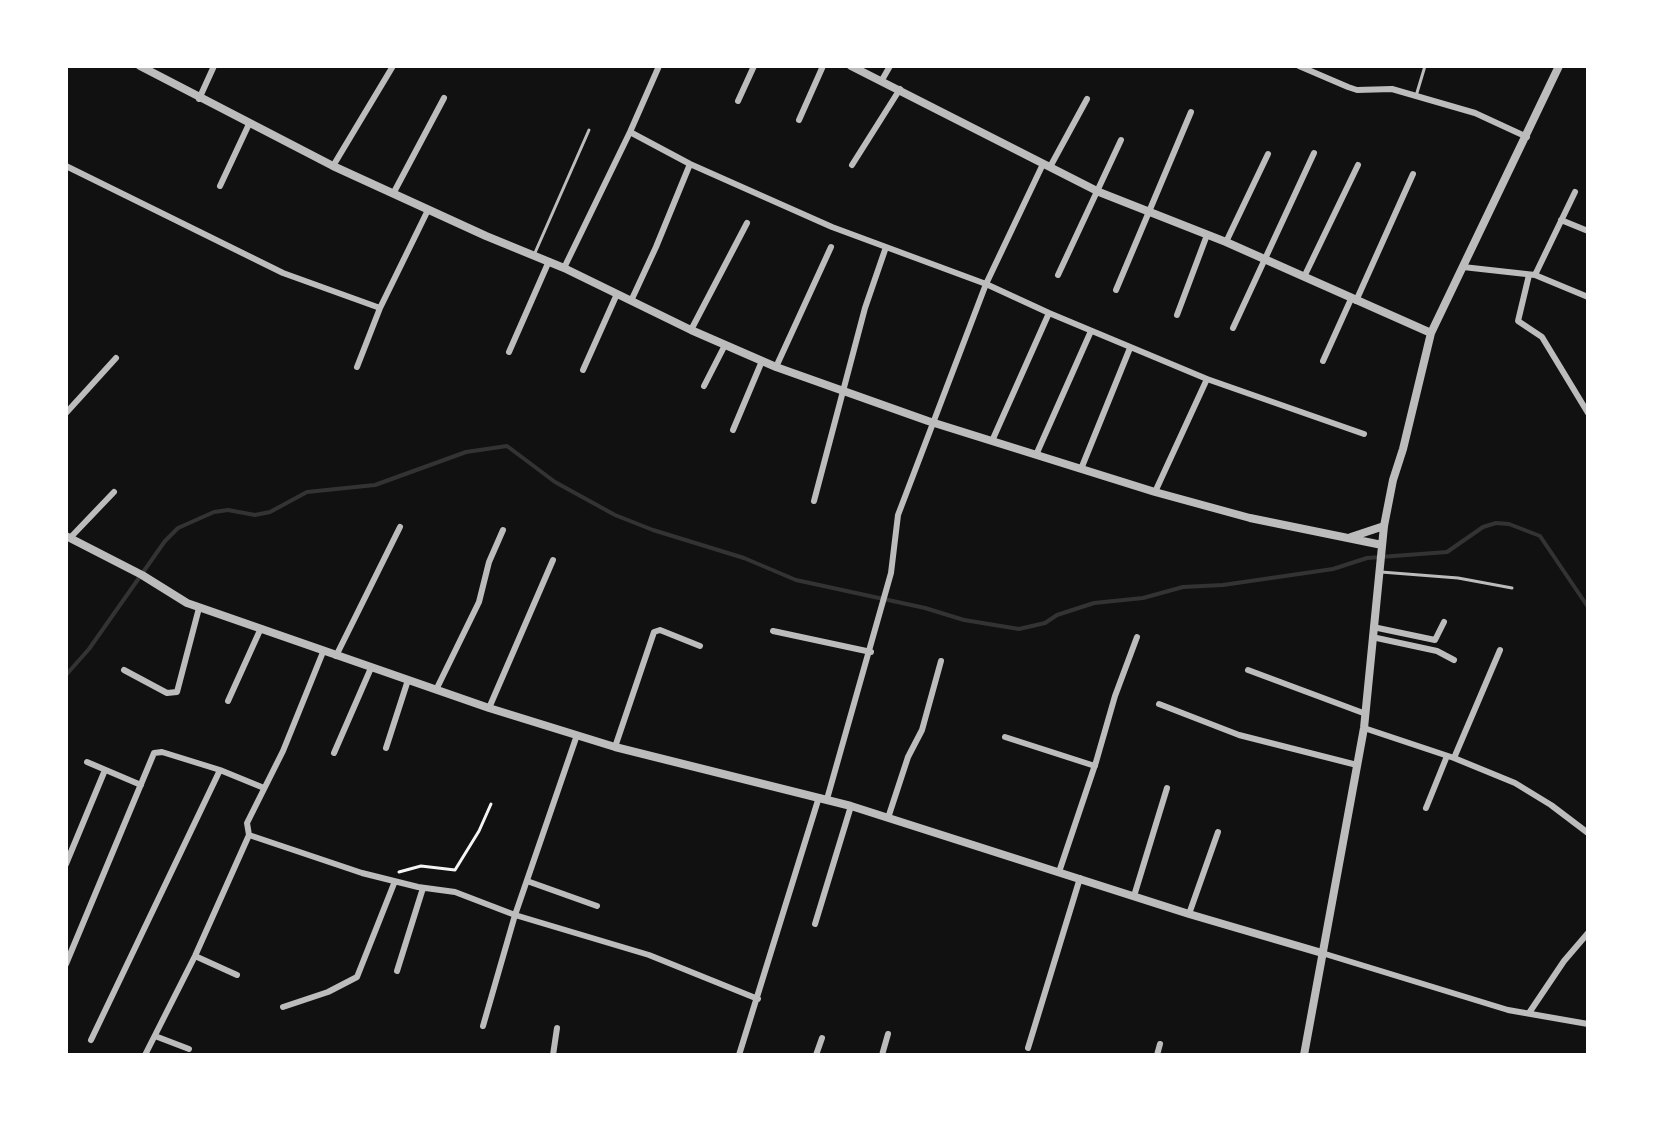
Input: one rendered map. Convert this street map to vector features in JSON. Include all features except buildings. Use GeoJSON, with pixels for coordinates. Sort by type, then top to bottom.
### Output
{"type":"FeatureCollection","features":[{"type":"Feature","properties":{"kind":"street"},"geometry":{"type":"LineString","coordinates":[[140,66],[153,69],[199,99],[333,166],[549,261],[691,330],[776,367],[933,423],[1155,492],[1381,548]]}},
{"type":"Feature","properties":{"kind":"street"},"geometry":{"type":"LineString","coordinates":[[199,99],[214,66]]}},
{"type":"Feature","properties":{"kind":"street"},"geometry":{"type":"LineString","coordinates":[[333,166],[393,66]]}},
{"type":"Feature","properties":{"kind":"street"},"geometry":{"type":"LineString","coordinates":[[564,268],[659,66]]}},
{"type":"Feature","properties":{"kind":"street"},"geometry":{"type":"LineString","coordinates":[[738,101],[754,66]]}},
{"type":"Feature","properties":{"kind":"street"},"geometry":{"type":"LineString","coordinates":[[799,120],[823,66]]}},
{"type":"Feature","properties":{"kind":"street"},"geometry":{"type":"LineString","coordinates":[[851,66],[1099,192],[1226,242],[1431,333]]}},
{"type":"Feature","properties":{"kind":"street"},"geometry":{"type":"LineString","coordinates":[[882,80],[890,66]]}},
{"type":"Feature","properties":{"kind":"street"},"geometry":{"type":"LineString","coordinates":[[1299,66],[1357,90],[1392,89],[1475,113],[1527,137]]}},
{"type":"Feature","properties":{"kind":"street"},"geometry":{"type":"LineString","coordinates":[[1304,1055],[1364,728],[1381,548],[1393,480],[1431,333],[1559,66]]}},
{"type":"Feature","properties":{"kind":"street"},"geometry":{"type":"LineString","coordinates":[[852,165],[900,89]]}},
{"type":"Feature","properties":{"kind":"street"},"geometry":{"type":"LineString","coordinates":[[393,194],[444,98]]}},
{"type":"Feature","properties":{"kind":"street"},"geometry":{"type":"LineString","coordinates":[[739,1055],[871,652],[893,558],[898,515],[986,284],[1046,166],[1087,99]]}},
{"type":"Feature","properties":{"kind":"street"},"geometry":{"type":"LineString","coordinates":[[1116,290],[1191,112]]}},
{"type":"Feature","properties":{"kind":"street"},"geometry":{"type":"LineString","coordinates":[[220,186],[249,124]]}},
{"type":"Feature","properties":{"kind":"street"},"geometry":{"type":"LineString","coordinates":[[630,132],[761,197],[986,284],[1207,379],[1364,434]]}},
{"type":"Feature","properties":{"kind":"street"},"geometry":{"type":"LineString","coordinates":[[1058,275],[1121,140]]}},
{"type":"Feature","properties":{"kind":"street"},"geometry":{"type":"LineString","coordinates":[[1233,328],[1314,153]]}},
{"type":"Feature","properties":{"kind":"street"},"geometry":{"type":"LineString","coordinates":[[1226,242],[1268,154]]}},
{"type":"Feature","properties":{"kind":"street"},"geometry":{"type":"LineString","coordinates":[[631,301],[690,164]]}},
{"type":"Feature","properties":{"kind":"street"},"geometry":{"type":"LineString","coordinates":[[1304,277],[1358,165]]}},
{"type":"Feature","properties":{"kind":"street"},"geometry":{"type":"LineString","coordinates":[[66,166],[283,273],[380,308]]}},
{"type":"Feature","properties":{"kind":"street"},"geometry":{"type":"LineString","coordinates":[[1323,361],[1413,174]]}},
{"type":"Feature","properties":{"kind":"street"},"geometry":{"type":"LineString","coordinates":[[1575,192],[1532,275],[1518,321],[1542,337],[1588,413]]}},
{"type":"Feature","properties":{"kind":"street"},"geometry":{"type":"LineString","coordinates":[[357,367],[380,308],[428,210]]}},
{"type":"Feature","properties":{"kind":"street"},"geometry":{"type":"LineString","coordinates":[[1561,220],[1588,231]]}},
{"type":"Feature","properties":{"kind":"street"},"geometry":{"type":"LineString","coordinates":[[691,330],[747,223]]}},
{"type":"Feature","properties":{"kind":"street"},"geometry":{"type":"LineString","coordinates":[[1177,315],[1207,235]]}},
{"type":"Feature","properties":{"kind":"street"},"geometry":{"type":"LineString","coordinates":[[776,367],[831,247]]}},
{"type":"Feature","properties":{"kind":"street"},"geometry":{"type":"LineString","coordinates":[[814,501],[865,308],[886,247]]}},
{"type":"Feature","properties":{"kind":"street"},"geometry":{"type":"LineString","coordinates":[[509,352],[549,261]]}},
{"type":"Feature","properties":{"kind":"street"},"geometry":{"type":"LineString","coordinates":[[1463,267],[1532,275],[1588,297]]}},
{"type":"Feature","properties":{"kind":"street"},"geometry":{"type":"LineString","coordinates":[[583,370],[617,294]]}},
{"type":"Feature","properties":{"kind":"street"},"geometry":{"type":"LineString","coordinates":[[992,441],[1049,313]]}},
{"type":"Feature","properties":{"kind":"street"},"geometry":{"type":"LineString","coordinates":[[1036,455],[1091,331]]}},
{"type":"Feature","properties":{"kind":"street"},"geometry":{"type":"LineString","coordinates":[[704,386],[725,345]]}},
{"type":"Feature","properties":{"kind":"street"},"geometry":{"type":"LineString","coordinates":[[1081,469],[1130,348]]}},
{"type":"Feature","properties":{"kind":"street"},"geometry":{"type":"LineString","coordinates":[[66,413],[116,358]]}},
{"type":"Feature","properties":{"kind":"street"},"geometry":{"type":"LineString","coordinates":[[733,430],[762,361]]}},
{"type":"Feature","properties":{"kind":"street"},"geometry":{"type":"LineString","coordinates":[[1155,492],[1207,379]]}},
{"type":"Feature","properties":{"kind":"street"},"geometry":{"type":"LineString","coordinates":[[114,492],[68,537],[199,608],[489,708],[615,747],[851,806],[1189,914],[1508,1010],[1588,1024]]}},
{"type":"Feature","properties":{"kind":"street"},"geometry":{"type":"LineString","coordinates":[[1346,538],[1384,526]]}},
{"type":"Feature","properties":{"kind":"street"},"geometry":{"type":"LineString","coordinates":[[336,656],[400,527]]}},
{"type":"Feature","properties":{"kind":"street"},"geometry":{"type":"LineString","coordinates":[[436,690],[479,602],[489,562],[503,530]]}},
{"type":"Feature","properties":{"kind":"street"},"geometry":{"type":"LineString","coordinates":[[489,708],[553,560]]}},
{"type":"Feature","properties":{"kind":"street"},"geometry":{"type":"LineString","coordinates":[[124,670],[167,693],[177,692],[199,608]]}},
{"type":"Feature","properties":{"kind":"street"},"geometry":{"type":"LineString","coordinates":[[1372,632],[1435,640],[1444,622]]}},
{"type":"Feature","properties":{"kind":"street"},"geometry":{"type":"LineString","coordinates":[[228,701],[261,628]]}},
{"type":"Feature","properties":{"kind":"street"},"geometry":{"type":"LineString","coordinates":[[615,747],[654,632],[660,630],[700,646]]}},
{"type":"Feature","properties":{"kind":"street"},"geometry":{"type":"LineString","coordinates":[[773,631],[871,652]]}},
{"type":"Feature","properties":{"kind":"street"},"geometry":{"type":"LineString","coordinates":[[1372,632],[1437,651],[1454,660]]}},
{"type":"Feature","properties":{"kind":"street"},"geometry":{"type":"LineString","coordinates":[[1059,872],[1137,637]]}},
{"type":"Feature","properties":{"kind":"street"},"geometry":{"type":"LineString","coordinates":[[1426,808],[1500,650]]}},
{"type":"Feature","properties":{"kind":"street"},"geometry":{"type":"LineString","coordinates":[[145,1055],[195,956],[249,835],[247,823],[283,751],[323,652]]}},
{"type":"Feature","properties":{"kind":"street"},"geometry":{"type":"LineString","coordinates":[[888,818],[908,757],[922,730],[941,661]]}},
{"type":"Feature","properties":{"kind":"street"},"geometry":{"type":"LineString","coordinates":[[334,753],[371,668]]}},
{"type":"Feature","properties":{"kind":"street"},"geometry":{"type":"LineString","coordinates":[[1248,670],[1366,714]]}},
{"type":"Feature","properties":{"kind":"street"},"geometry":{"type":"LineString","coordinates":[[386,748],[408,680]]}},
{"type":"Feature","properties":{"kind":"street"},"geometry":{"type":"LineString","coordinates":[[1159,704],[1239,735],[1357,765]]}},
{"type":"Feature","properties":{"kind":"street"},"geometry":{"type":"LineString","coordinates":[[1364,728],[1451,757],[1515,783],[1588,833]]}},
{"type":"Feature","properties":{"kind":"street"},"geometry":{"type":"LineString","coordinates":[[483,1026],[515,915],[577,735]]}},
{"type":"Feature","properties":{"kind":"street"},"geometry":{"type":"LineString","coordinates":[[1005,737],[1095,766]]}},
{"type":"Feature","properties":{"kind":"street"},"geometry":{"type":"LineString","coordinates":[[67,960],[156,752],[220,770],[264,788]]}},
{"type":"Feature","properties":{"kind":"street"},"geometry":{"type":"LineString","coordinates":[[87,762],[141,785]]}},
{"type":"Feature","properties":{"kind":"street"},"geometry":{"type":"LineString","coordinates":[[66,864],[105,770]]}},
{"type":"Feature","properties":{"kind":"street"},"geometry":{"type":"LineString","coordinates":[[91,1040],[220,770]]}},
{"type":"Feature","properties":{"kind":"street"},"geometry":{"type":"LineString","coordinates":[[1134,896],[1167,788]]}},
{"type":"Feature","properties":{"kind":"street"},"geometry":{"type":"LineString","coordinates":[[815,924],[851,806]]}},
{"type":"Feature","properties":{"kind":"street"},"geometry":{"type":"LineString","coordinates":[[1189,914],[1218,832]]}},
{"type":"Feature","properties":{"kind":"street"},"geometry":{"type":"LineString","coordinates":[[249,835],[381,878],[455,892],[515,915],[649,955],[758,999]]}},
{"type":"Feature","properties":{"kind":"street"},"geometry":{"type":"LineString","coordinates":[[1028,1048],[1080,878]]}},
{"type":"Feature","properties":{"kind":"street"},"geometry":{"type":"LineString","coordinates":[[283,1007],[328,992],[357,977],[395,881]]}},
{"type":"Feature","properties":{"kind":"street"},"geometry":{"type":"LineString","coordinates":[[527,881],[597,906]]}},
{"type":"Feature","properties":{"kind":"street"},"geometry":{"type":"LineString","coordinates":[[397,971],[423,888]]}},
{"type":"Feature","properties":{"kind":"street"},"geometry":{"type":"LineString","coordinates":[[1529,1013],[1564,961],[1588,933]]}},
{"type":"Feature","properties":{"kind":"street"},"geometry":{"type":"LineString","coordinates":[[195,956],[237,975]]}},
{"type":"Feature","properties":{"kind":"street"},"geometry":{"type":"LineString","coordinates":[[553,1055],[557,1028]]}},
{"type":"Feature","properties":{"kind":"street"},"geometry":{"type":"LineString","coordinates":[[882,1055],[888,1034]]}},
{"type":"Feature","properties":{"kind":"street"},"geometry":{"type":"LineString","coordinates":[[155,1036],[189,1049]]}},
{"type":"Feature","properties":{"kind":"street"},"geometry":{"type":"LineString","coordinates":[[816,1055],[822,1038]]}},
{"type":"Feature","properties":{"kind":"street"},"geometry":{"type":"LineString","coordinates":[[1157,1055],[1160,1044]]}},
{"type":"Feature","properties":{"kind":"lane"},"geometry":{"type":"LineString","coordinates":[[1416,96],[1425,66]]}},
{"type":"Feature","properties":{"kind":"lane"},"geometry":{"type":"LineString","coordinates":[[534,255],[589,130]]}},
{"type":"Feature","properties":{"kind":"lane"},"geometry":{"type":"LineString","coordinates":[[1380,571],[1458,578],[1512,588]]}},
{"type":"Feature","properties":{"kind":"path"},"geometry":{"type":"LineString","coordinates":[[381,878],[421,866],[455,870],[491,804]]}},
{"type":"Feature","properties":{"kind":"waterway"},"geometry":{"type":"LineString","coordinates":[[66,675],[89,649],[165,541],[178,528],[214,512],[228,510],[255,515],[270,512],[307,492],[375,485],[466,452],[507,446],[555,482],[615,515],[653,530],[744,558],[796,580],[925,608],[964,620],[1019,629],[1045,623],[1057,615],[1094,603],[1143,598],[1183,587],[1223,585],[1333,569],[1367,558],[1447,552],[1483,527],[1496,523],[1509,524],[1540,536],[1588,607]]}}]}
